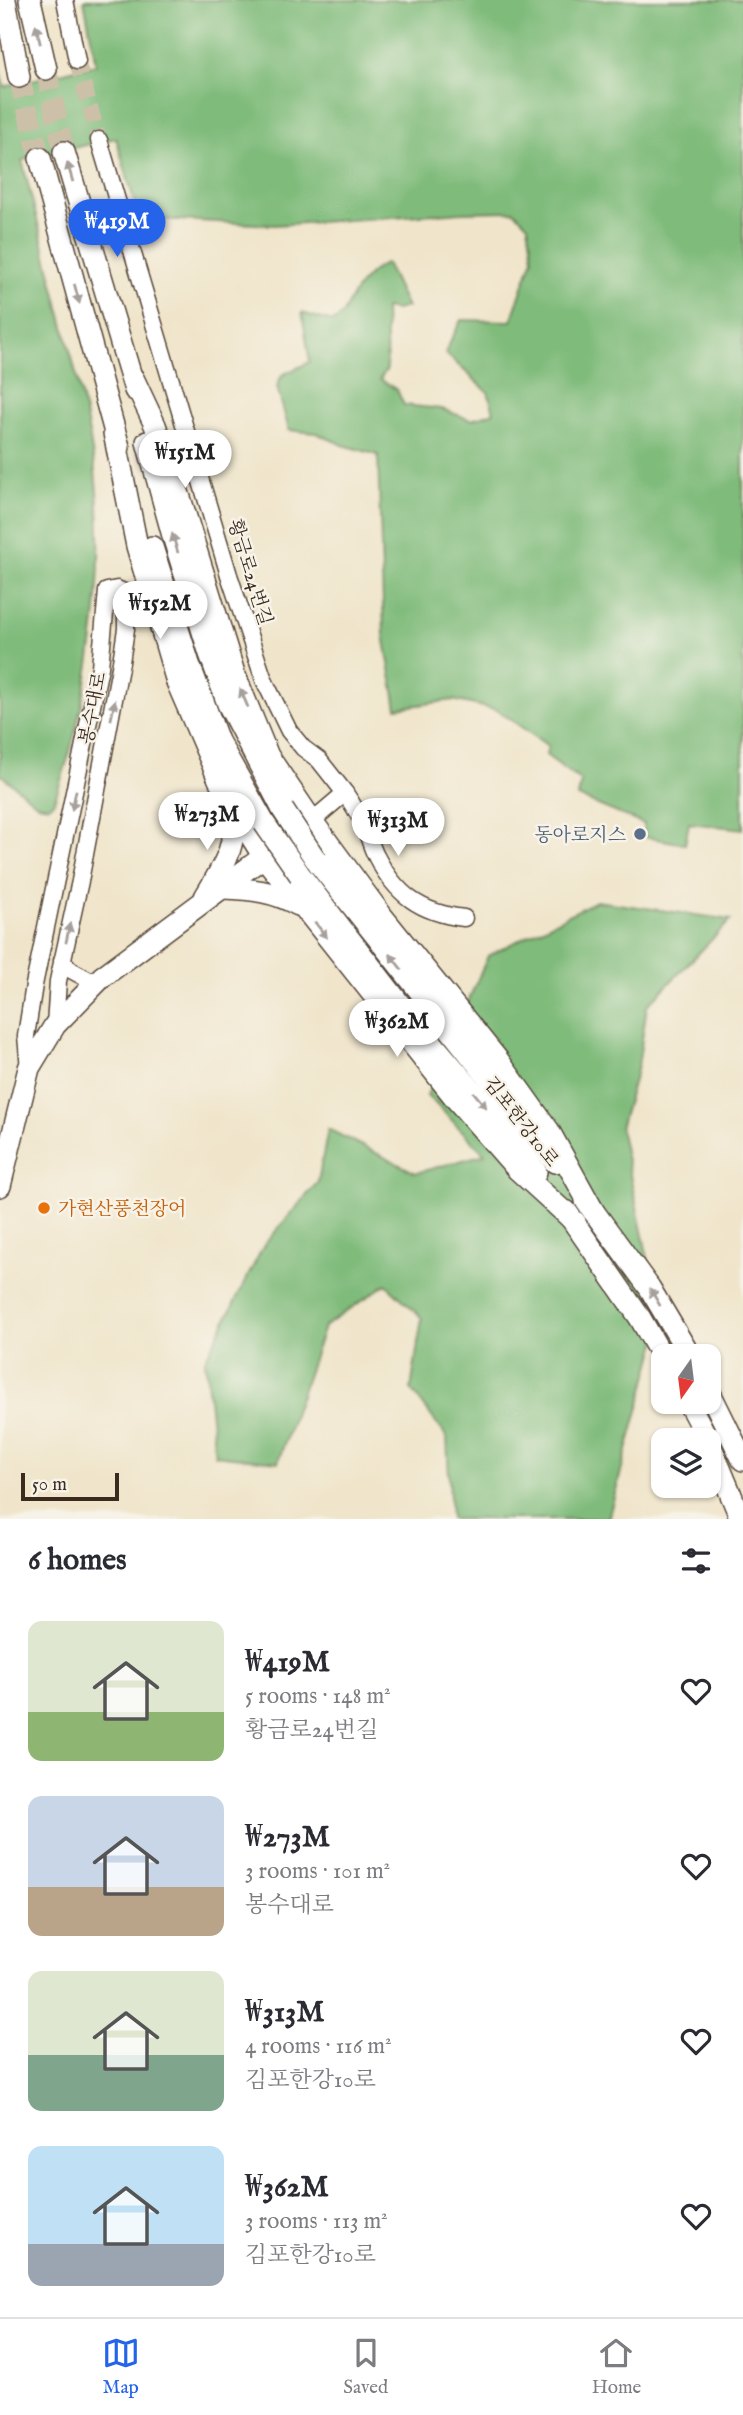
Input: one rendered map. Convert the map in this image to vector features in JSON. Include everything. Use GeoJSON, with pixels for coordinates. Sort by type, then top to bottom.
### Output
{"type":"FeatureCollection","features":[{"type":"Feature","properties":{"kind":"street"},"geometry":{"type":"LineString","coordinates":[[5,0],[19,77]]}},
{"type":"Feature","properties":{"kind":"street"},"geometry":{"type":"LineString","coordinates":[[30,0],[46,69]]}},
{"type":"Feature","properties":{"kind":"street"},"geometry":{"type":"LineString","coordinates":[[65,0],[77,61]]}},
{"type":"Feature","properties":{"kind":"street","name":"황금로24번길"},"geometry":{"type":"LineString","coordinates":[[99,140],[232,587],[260,668],[289,731],[303,748],[319,760],[345,793],[362,820],[383,868],[402,891],[426,910],[464,918]]}},
{"type":"Feature","properties":{"kind":"street"},"geometry":{"type":"LineString","coordinates":[[64,152],[132,378],[155,425],[234,673],[268,755],[382,916],[498,1060],[549,1131],[594,1212]]}},
{"type":"Feature","properties":{"kind":"street"},"geometry":{"type":"LineString","coordinates":[[40,158],[114,433],[137,546],[177,682],[227,798],[264,857],[456,1099],[518,1170],[575,1222]]}},
{"type":"Feature","properties":{"kind":"street","name":"김포한강10로"},"geometry":{"type":"LineString","coordinates":[[132,378],[170,524],[210,654],[228,704],[283,810],[316,860],[594,1212],[649,1287],[683,1344]]}},
{"type":"Feature","properties":{"kind":"street","name":"김포한강10로"},"geometry":{"type":"LineString","coordinates":[[114,433],[189,664],[218,741],[264,823],[300,875],[405,1011],[503,1127],[575,1222],[655,1344]]}},
{"type":"Feature","properties":{"kind":"street","name":"봉수대로"},"geometry":{"type":"LineString","coordinates":[[29,1068],[26,1037],[34,985],[100,667],[107,591],[117,589],[126,593],[126,629],[80,881],[58,981],[55,1025]]}},
{"type":"Feature","properties":{"kind":"street"},"geometry":{"type":"LineString","coordinates":[[313,821],[345,793]]}},
{"type":"Feature","properties":{"kind":"street"},"geometry":{"type":"LineString","coordinates":[[201,905],[228,858],[233,843],[234,830],[227,798]]}},
{"type":"Feature","properties":{"kind":"street","name":"봉수대로"},"geometry":{"type":"LineString","coordinates":[[0,1186],[29,1068],[55,1025],[95,983],[147,941],[201,905],[313,821]]}},
{"type":"Feature","properties":{"kind":"street"},"geometry":{"type":"LineString","coordinates":[[223,888],[267,891],[304,908]]}},
{"type":"Feature","properties":{"kind":"street"},"geometry":{"type":"LineString","coordinates":[[62,960],[71,971],[95,983]]}},
{"type":"Feature","properties":{"kind":"street"},"geometry":{"type":"LineString","coordinates":[[34,985],[43,1008],[55,1025]]}},
{"type":"Feature","properties":{"kind":"street"},"geometry":{"type":"LineString","coordinates":[[720,1414],[743,1460]]}},
{"type":"Feature","properties":{"kind":"street"},"geometry":{"type":"LineString","coordinates":[[721,1472],[741,1519]]}},
{"type":"Feature","properties":{"kind":"green space"},"geometry":{"type":"Polygon","coordinates":[[[84,0],[743,0],[743,829],[689,823],[685,844],[644,837],[644,824],[578,797],[581,781],[546,755],[548,746],[497,710],[453,700],[397,708],[384,635],[378,455],[343,445],[316,433],[289,430],[277,387],[282,375],[310,362],[302,313],[333,322],[337,320],[363,281],[386,263],[407,307],[396,310],[385,308],[387,369],[380,379],[397,390],[404,405],[442,409],[471,420],[494,412],[488,392],[445,353],[461,320],[511,321],[533,258],[528,225],[514,211],[275,225],[139,218],[116,138],[22,160],[86,418],[95,471],[99,554],[93,639],[86,681],[67,762],[54,801],[49,806],[37,804],[0,774],[0,71],[4,87],[96,64],[84,0]]]}},
{"type":"Feature","properties":{"kind":"green space"},"geometry":{"type":"Polygon","coordinates":[[[596,901],[731,920],[647,1006],[638,1066],[620,1128],[662,1324],[656,1344],[651,1344],[651,1364],[608,1519],[451,1519],[447,1437],[411,1389],[422,1318],[386,1284],[324,1327],[278,1462],[215,1455],[205,1360],[264,1245],[318,1182],[328,1129],[416,1173],[485,1154],[427,1095],[488,956],[596,901]]]}},
{"type":"Feature","properties":{"kind":"tunnel"},"geometry":{"type":"LineString","coordinates":[[77,61],[99,140]]}},
{"type":"Feature","properties":{"kind":"tunnel"},"geometry":{"type":"LineString","coordinates":[[46,69],[64,152]]}},
{"type":"Feature","properties":{"kind":"tunnel"},"geometry":{"type":"LineString","coordinates":[[19,77],[40,158]]}},
{"type":"Feature","properties":{"kind":"place","name":"동아로지스"},"geometry":{"type":"Point","coordinates":[640,834]}},
{"type":"Feature","properties":{"kind":"place","name":"가현산풍천장어"},"geometry":{"type":"Point","coordinates":[44,1208]}}]}
